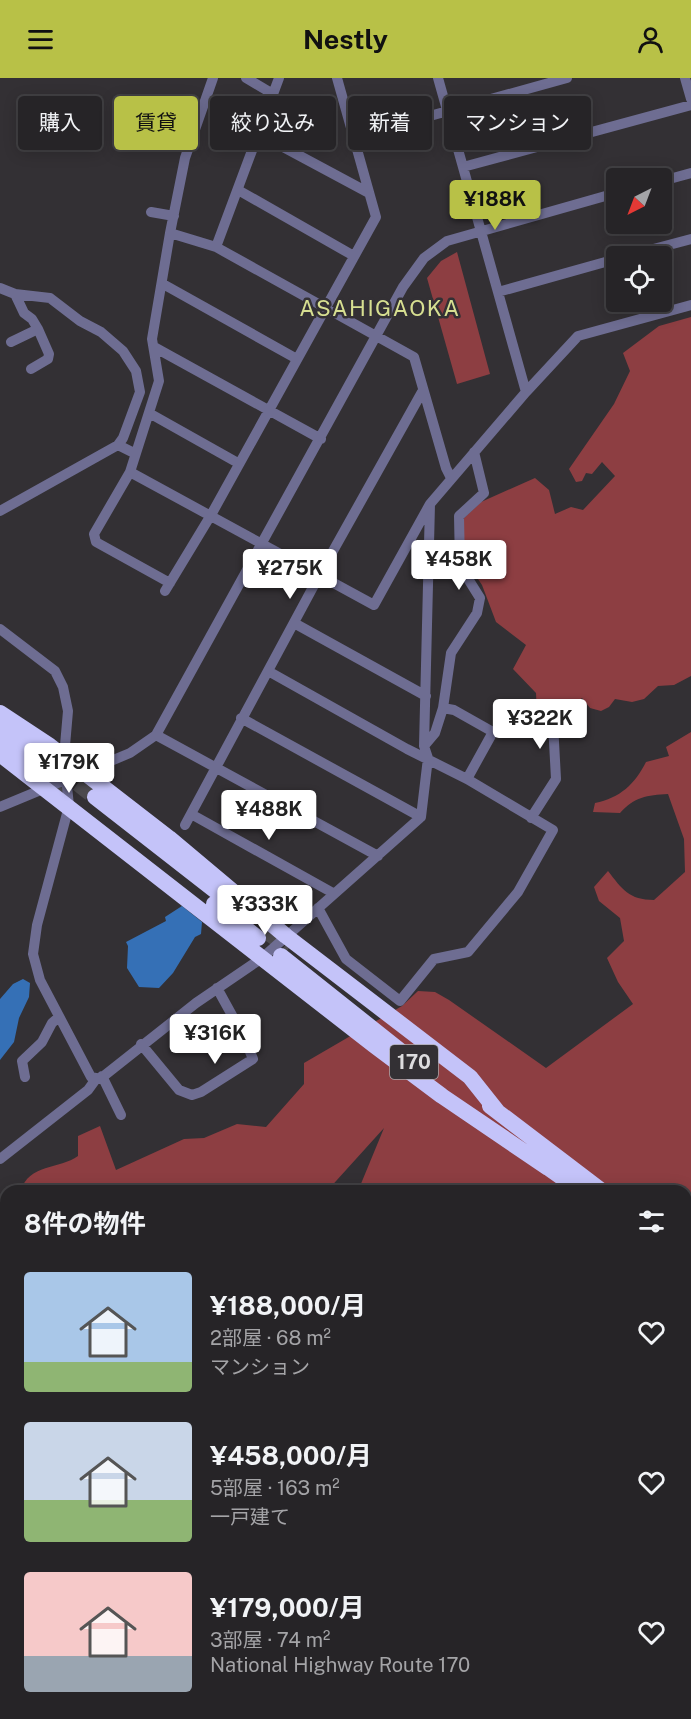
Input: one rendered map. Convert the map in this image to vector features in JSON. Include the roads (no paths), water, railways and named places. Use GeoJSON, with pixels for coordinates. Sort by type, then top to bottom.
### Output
{"type":"FeatureCollection","features":[{"type":"Feature","properties":{"kind":"highway"},"geometry":{"type":"LineString","coordinates":[[0,713],[64,758],[74,777],[169,838],[285,947],[470,1077],[497,1112],[594,1185]]}},
{"type":"Feature","properties":{"kind":"highway"},"geometry":{"type":"LineString","coordinates":[[0,726],[37,760],[0,740]]}},
{"type":"Feature","properties":{"kind":"highway"},"geometry":{"type":"LineString","coordinates":[[0,754],[442,1096],[548,1168]]}},
{"type":"Feature","properties":{"kind":"highway"},"geometry":{"type":"LineString","coordinates":[[91,801],[262,935]]}},
{"type":"Feature","properties":{"kind":"highway","name":"170"},"geometry":{"type":"LineString","coordinates":[[285,947],[548,1168],[572,1185]]}},
{"type":"Feature","properties":{"kind":"street"},"geometry":{"type":"LineString","coordinates":[[213,78],[185,158],[170,233],[152,339],[159,381],[134,453],[130,472],[94,534],[96,542],[168,587],[211,515],[376,217],[358,150]]}},
{"type":"Feature","properties":{"kind":"street"},"geometry":{"type":"LineString","coordinates":[[246,78],[273,94],[279,78]]}},
{"type":"Feature","properties":{"kind":"street"},"geometry":{"type":"LineString","coordinates":[[337,78],[348,116]]}},
{"type":"Feature","properties":{"kind":"street"},"geometry":{"type":"LineString","coordinates":[[438,78],[444,100]]}},
{"type":"Feature","properties":{"kind":"street"},"geometry":{"type":"LineString","coordinates":[[502,96],[567,78]]}},
{"type":"Feature","properties":{"kind":"street"},"geometry":{"type":"LineString","coordinates":[[685,78],[691,99]]}},
{"type":"Feature","properties":{"kind":"street"},"geometry":{"type":"LineString","coordinates":[[463,167],[691,105]]}},
{"type":"Feature","properties":{"kind":"street"},"geometry":{"type":"LineString","coordinates":[[216,247],[253,150]]}},
{"type":"Feature","properties":{"kind":"street"},"geometry":{"type":"LineString","coordinates":[[289,150],[369,193]]}},
{"type":"Feature","properties":{"kind":"street"},"geometry":{"type":"LineString","coordinates":[[458,150],[526,392]]}},
{"type":"Feature","properties":{"kind":"street"},"geometry":{"type":"LineString","coordinates":[[672,178],[691,173]]}},
{"type":"Feature","properties":{"kind":"street"},"geometry":{"type":"LineString","coordinates":[[238,190],[354,256]]}},
{"type":"Feature","properties":{"kind":"street"},"geometry":{"type":"LineString","coordinates":[[0,807],[130,753],[156,735],[321,439],[403,286],[424,258],[447,241],[606,196]]}},
{"type":"Feature","properties":{"kind":"street"},"geometry":{"type":"LineString","coordinates":[[152,212],[174,216]]}},
{"type":"Feature","properties":{"kind":"street"},"geometry":{"type":"LineString","coordinates":[[170,233],[216,247],[414,357],[422,392],[451,478]]}},
{"type":"Feature","properties":{"kind":"street"},"geometry":{"type":"LineString","coordinates":[[663,246],[691,238]]}},
{"type":"Feature","properties":{"kind":"street"},"geometry":{"type":"LineString","coordinates":[[498,292],[606,262]]}},
{"type":"Feature","properties":{"kind":"street"},"geometry":{"type":"LineString","coordinates":[[163,284],[297,359]]}},
{"type":"Feature","properties":{"kind":"street"},"geometry":{"type":"LineString","coordinates":[[0,288],[15,294],[50,298],[80,321],[93,326],[113,341],[136,371],[140,392],[123,438],[118,445],[0,511]]}},
{"type":"Feature","properties":{"kind":"street"},"geometry":{"type":"LineString","coordinates":[[15,294],[24,313],[32,319],[38,329],[49,354],[48,359],[31,369]]}},
{"type":"Feature","properties":{"kind":"street"},"geometry":{"type":"LineString","coordinates":[[130,472],[374,605],[430,504],[526,392],[578,336],[691,305]]}},
{"type":"Feature","properties":{"kind":"street"},"geometry":{"type":"LineString","coordinates":[[11,342],[38,329]]}},
{"type":"Feature","properties":{"kind":"street"},"geometry":{"type":"LineString","coordinates":[[154,347],[321,439]]}},
{"type":"Feature","properties":{"kind":"street"},"geometry":{"type":"LineString","coordinates":[[185,825],[241,718],[422,392]]}},
{"type":"Feature","properties":{"kind":"street"},"geometry":{"type":"LineString","coordinates":[[149,413],[238,463]]}},
{"type":"Feature","properties":{"kind":"street"},"geometry":{"type":"LineString","coordinates":[[118,445],[126,446],[134,453]]}},
{"type":"Feature","properties":{"kind":"street"},"geometry":{"type":"LineString","coordinates":[[424,746],[435,733],[443,708],[451,653],[477,613],[480,598],[460,566],[459,516],[484,493],[474,452]]}},
{"type":"Feature","properties":{"kind":"street"},"geometry":{"type":"LineString","coordinates":[[0,1159],[88,1090],[99,1078],[141,1044],[217,988],[262,958],[285,947],[333,893],[422,817],[428,758],[424,746],[430,504]]}},
{"type":"Feature","properties":{"kind":"street"},"geometry":{"type":"LineString","coordinates":[[294,623],[426,696]]}},
{"type":"Feature","properties":{"kind":"street"},"geometry":{"type":"LineString","coordinates":[[0,629],[55,672],[63,687],[68,711],[64,758]]}},
{"type":"Feature","properties":{"kind":"street"},"geometry":{"type":"LineString","coordinates":[[268,671],[467,779],[553,830],[518,892],[468,952],[434,959],[400,1001],[346,959],[318,908]]}},
{"type":"Feature","properties":{"kind":"street"},"geometry":{"type":"LineString","coordinates":[[443,708],[454,710],[493,732],[467,779]]}},
{"type":"Feature","properties":{"kind":"street"},"geometry":{"type":"LineString","coordinates":[[531,818],[556,779],[553,723],[575,710]]}},
{"type":"Feature","properties":{"kind":"street"},"geometry":{"type":"LineString","coordinates":[[241,718],[422,817]]}},
{"type":"Feature","properties":{"kind":"street"},"geometry":{"type":"LineString","coordinates":[[156,735],[378,856]]}},
{"type":"Feature","properties":{"kind":"street"},"geometry":{"type":"LineString","coordinates":[[74,777],[69,806],[33,941],[38,974],[91,1077],[99,1078]]}},
{"type":"Feature","properties":{"kind":"street"},"geometry":{"type":"LineString","coordinates":[[191,814],[333,893]]}},
{"type":"Feature","properties":{"kind":"street"},"geometry":{"type":"LineString","coordinates":[[141,1044],[179,1090],[192,1095],[201,1092],[253,1059],[244,1037],[217,988]]}},
{"type":"Feature","properties":{"kind":"street"},"geometry":{"type":"LineString","coordinates":[[25,1077],[22,1061],[42,1042],[52,1023],[59,1017]]}},
{"type":"Feature","properties":{"kind":"street"},"geometry":{"type":"LineString","coordinates":[[99,1078],[121,1115]]}},
{"type":"Feature","properties":{"kind":"water"},"geometry":{"type":"Polygon","coordinates":[[[182,906],[202,922],[201,934],[195,937],[173,973],[159,988],[139,987],[127,968],[128,946],[126,942],[166,921],[165,917],[182,906]]]}},
{"type":"Feature","properties":{"kind":"water"},"geometry":{"type":"Polygon","coordinates":[[[23,979],[30,983],[29,997],[19,1018],[14,1042],[0,1060],[0,999],[13,984],[23,979]]]}},
{"type":"Feature","properties":{"kind":"tunnel"},"geometry":{"type":"LineString","coordinates":[[40,754],[95,797]]}},
{"type":"Feature","properties":{"kind":"tunnel"},"geometry":{"type":"LineString","coordinates":[[34,765],[70,792]]}},
{"type":"Feature","properties":{"kind":"tunnel"},"geometry":{"type":"LineString","coordinates":[[266,931],[289,948]]}},
{"type":"Feature","properties":{"kind":"district","name":"ASAHIGAOKA"},"geometry":{"type":"Point","coordinates":[380,308]}}]}
